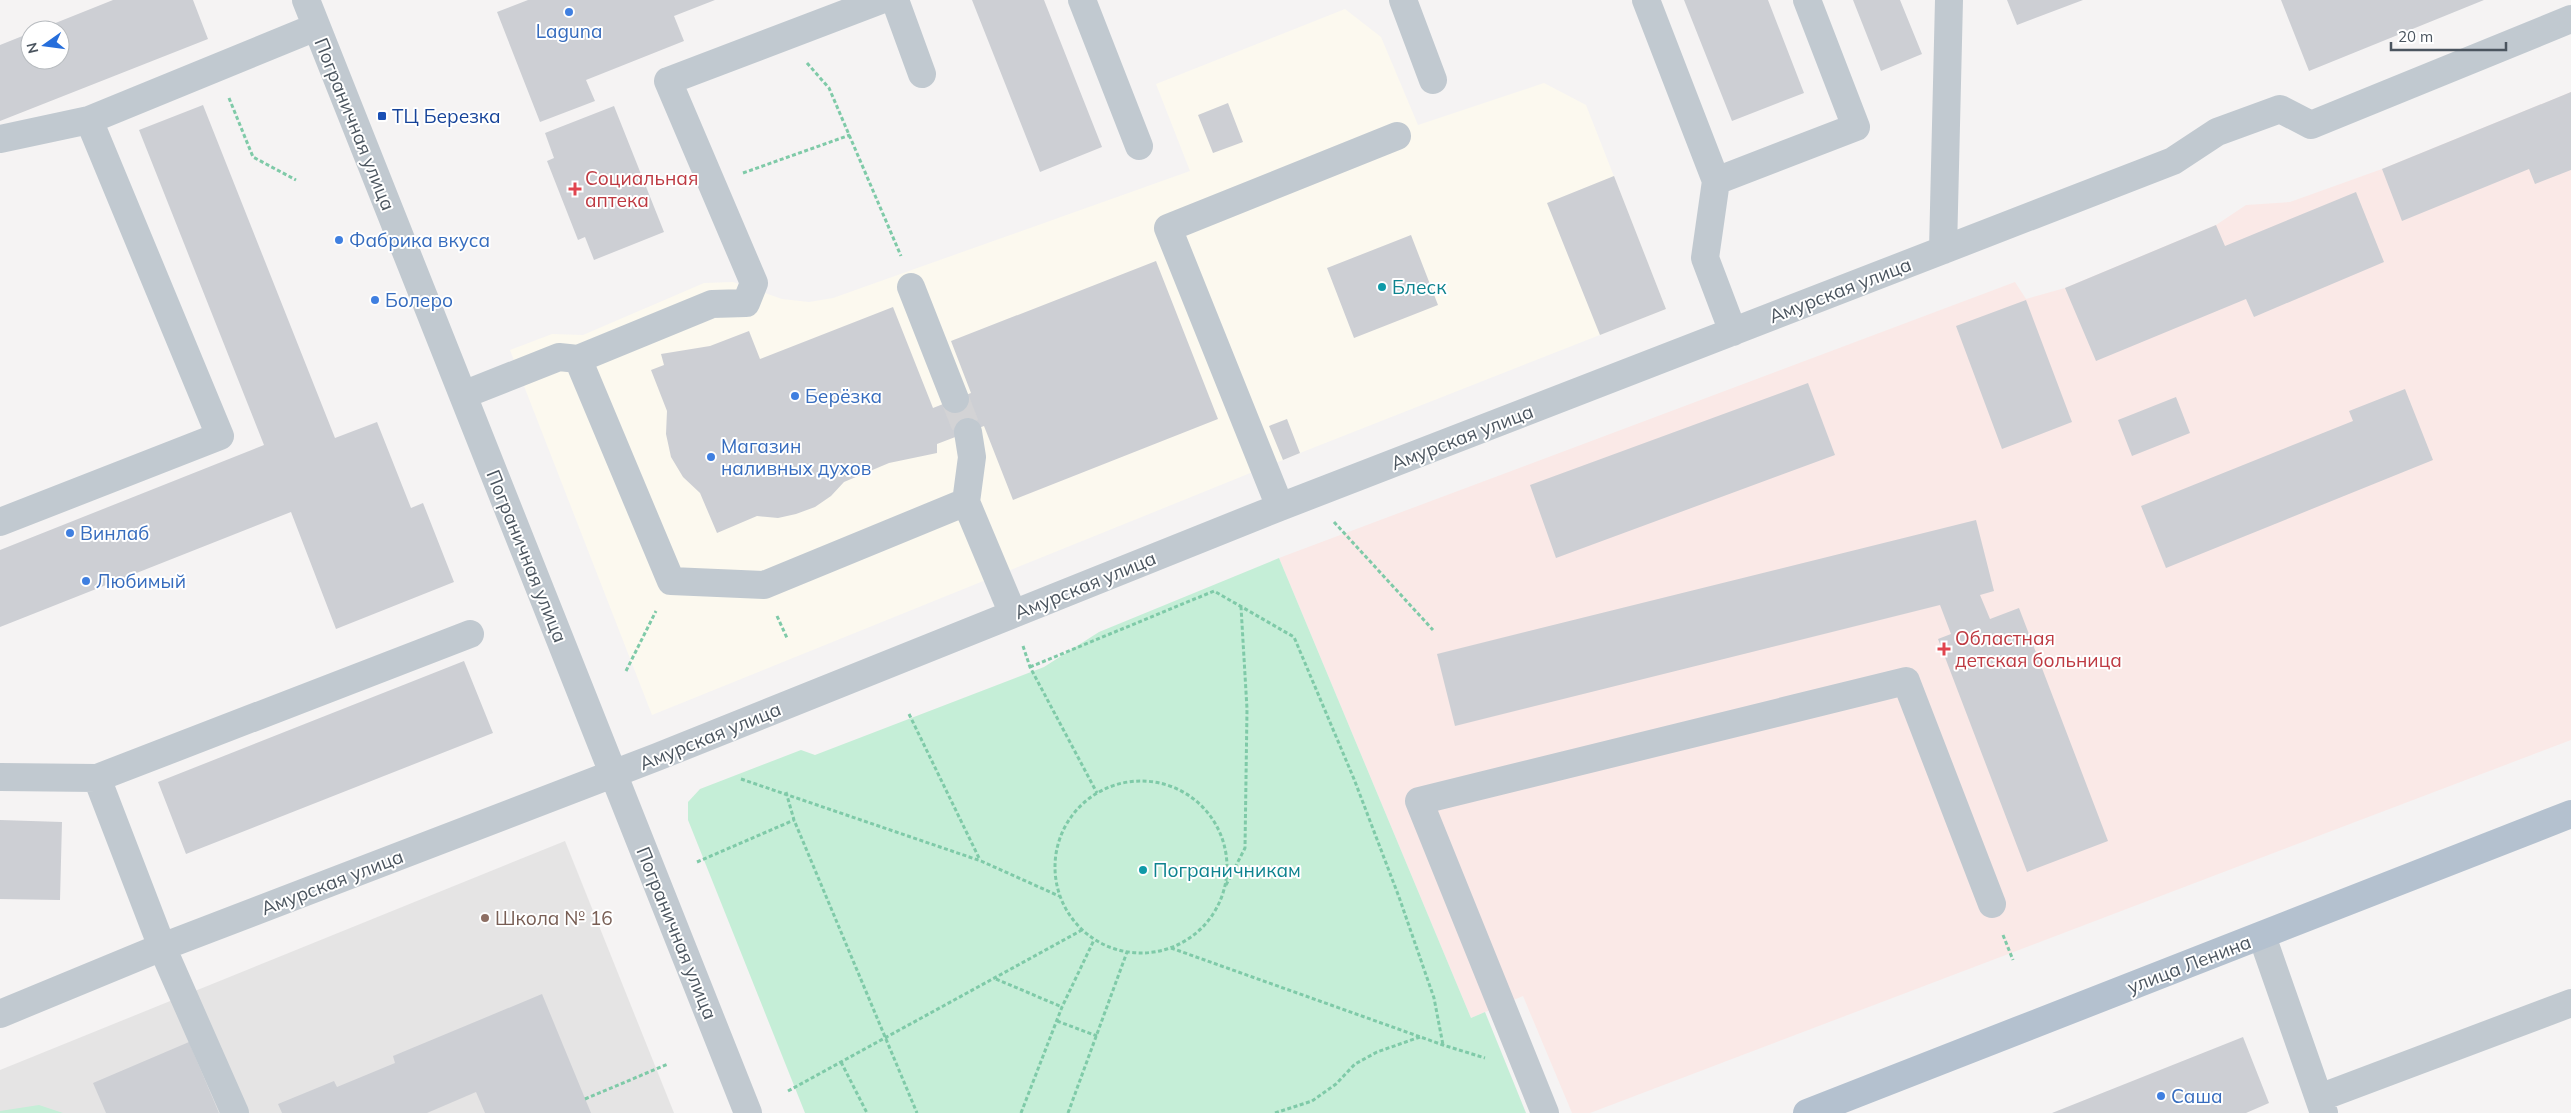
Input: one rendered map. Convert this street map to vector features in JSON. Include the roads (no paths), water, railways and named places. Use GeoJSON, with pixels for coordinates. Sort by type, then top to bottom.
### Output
{"type":"FeatureCollection","features":[{"type":"Feature","properties":{"kind":"main road","name":"улица Ленина"},"geometry":{"type":"LineString","coordinates":[[1809,1113],[2571,814]]}},
{"type":"Feature","properties":{"kind":"street","name":"Пограничная улица"},"geometry":{"type":"LineString","coordinates":[[306,0],[748,1113]]}},
{"type":"Feature","properties":{"kind":"street"},"geometry":{"type":"LineString","coordinates":[[463,394],[559,357],[578,359],[712,304],[746,303],[754,283],[668,80],[882,0]]}},
{"type":"Feature","properties":{"kind":"street"},"geometry":{"type":"LineString","coordinates":[[895,0],[922,74]]}},
{"type":"Feature","properties":{"kind":"street"},"geometry":{"type":"LineString","coordinates":[[1082,0],[1139,146]]}},
{"type":"Feature","properties":{"kind":"street"},"geometry":{"type":"LineString","coordinates":[[1402,0],[1433,80]]}},
{"type":"Feature","properties":{"kind":"street"},"geometry":{"type":"LineString","coordinates":[[1646,0],[1716,181],[1705,258],[1733,332]]}},
{"type":"Feature","properties":{"kind":"street"},"geometry":{"type":"LineString","coordinates":[[1716,181],[1856,127],[1807,0]]}},
{"type":"Feature","properties":{"kind":"street"},"geometry":{"type":"LineString","coordinates":[[1943,250],[1949,0]]}},
{"type":"Feature","properties":{"kind":"street","name":"Амурская улица"},"geometry":{"type":"LineString","coordinates":[[0,1014],[162,946],[614,774],[1280,507],[2173,161],[2217,132],[2280,108],[2311,125],[2571,19]]}},
{"type":"Feature","properties":{"kind":"street"},"geometry":{"type":"LineString","coordinates":[[0,139],[89,120],[316,27]]}},
{"type":"Feature","properties":{"kind":"street"},"geometry":{"type":"LineString","coordinates":[[0,522],[220,436],[89,120]]}},
{"type":"Feature","properties":{"kind":"street"},"geometry":{"type":"LineString","coordinates":[[1280,507],[1168,228],[1397,136]]}},
{"type":"Feature","properties":{"kind":"street"},"geometry":{"type":"LineString","coordinates":[[908,275],[955,399]]}},
{"type":"Feature","properties":{"kind":"street"},"geometry":{"type":"LineString","coordinates":[[578,359],[671,581],[764,585],[966,502]]}},
{"type":"Feature","properties":{"kind":"street"},"geometry":{"type":"LineString","coordinates":[[968,432],[972,458],[966,502],[1013,614]]}},
{"type":"Feature","properties":{"kind":"street"},"geometry":{"type":"LineString","coordinates":[[0,777],[97,778],[470,634]]}},
{"type":"Feature","properties":{"kind":"street"},"geometry":{"type":"LineString","coordinates":[[1546,1113],[1419,801],[1906,681],[1992,904]]}},
{"type":"Feature","properties":{"kind":"street"},"geometry":{"type":"LineString","coordinates":[[97,778],[162,946],[235,1113]]}},
{"type":"Feature","properties":{"kind":"street"},"geometry":{"type":"LineString","coordinates":[[2262,936],[2322,1105],[2571,1003]]}},
{"type":"Feature","properties":{"kind":"tunnel"},"geometry":{"type":"LineString","coordinates":[[955,399],[968,432]]}},
{"type":"Feature","properties":{"kind":"place","name":"Laguna"},"geometry":{"type":"Point","coordinates":[569,12]}},
{"type":"Feature","properties":{"kind":"place","name":"ТЦ Березка"},"geometry":{"type":"Point","coordinates":[382,116]}},
{"type":"Feature","properties":{"kind":"place","name":"Социальная аптека"},"geometry":{"type":"Point","coordinates":[575,189]}},
{"type":"Feature","properties":{"kind":"place","name":"Фабрика вкуса"},"geometry":{"type":"Point","coordinates":[339,240]}},
{"type":"Feature","properties":{"kind":"place","name":"Блеск"},"geometry":{"type":"Point","coordinates":[1382,287]}},
{"type":"Feature","properties":{"kind":"place","name":"Болеро"},"geometry":{"type":"Point","coordinates":[375,300]}},
{"type":"Feature","properties":{"kind":"place","name":"Берёзка"},"geometry":{"type":"Point","coordinates":[795,396]}},
{"type":"Feature","properties":{"kind":"place","name":"Магазин наливных духов"},"geometry":{"type":"Point","coordinates":[711,457]}},
{"type":"Feature","properties":{"kind":"place","name":"Винлаб"},"geometry":{"type":"Point","coordinates":[70,533]}},
{"type":"Feature","properties":{"kind":"place","name":"Любимый"},"geometry":{"type":"Point","coordinates":[86,581]}},
{"type":"Feature","properties":{"kind":"place","name":"Областная детская больница"},"geometry":{"type":"Point","coordinates":[1944,649]}},
{"type":"Feature","properties":{"kind":"place","name":"Пограничникам"},"geometry":{"type":"Point","coordinates":[1143,870]}},
{"type":"Feature","properties":{"kind":"place","name":"Школа № 16"},"geometry":{"type":"Point","coordinates":[485,918]}},
{"type":"Feature","properties":{"kind":"place","name":"Саша"},"geometry":{"type":"Point","coordinates":[2161,1096]}}]}
